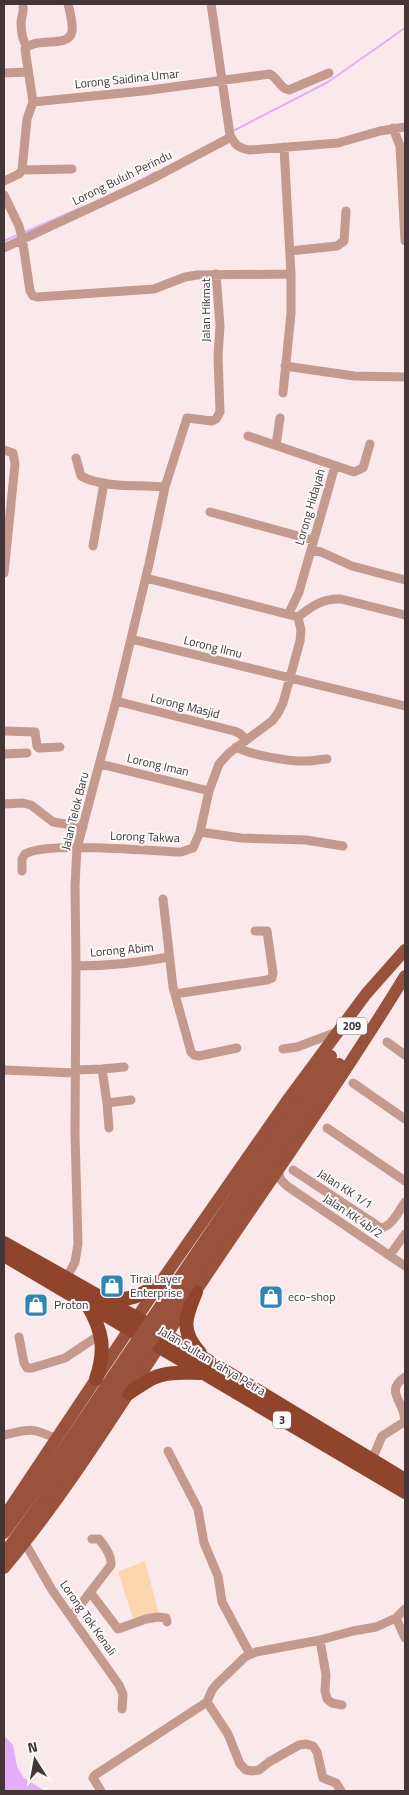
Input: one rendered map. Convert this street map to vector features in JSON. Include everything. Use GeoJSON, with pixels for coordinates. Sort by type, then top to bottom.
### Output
{"type":"FeatureCollection","features":[{"type":"Feature","properties":{"kind":"highway","name":"Jalan Sultan Yahya Petra"},"geometry":{"type":"LineString","coordinates":[[4,1243],[66,1279],[91,1299]]}},
{"type":"Feature","properties":{"kind":"highway","name":"Jalan Sultan Yahya Petra"},"geometry":{"type":"LineString","coordinates":[[4,1255],[91,1299],[133,1323],[405,1492]]}},
{"type":"Feature","properties":{"kind":"highway"},"geometry":{"type":"LineString","coordinates":[[96,1379],[102,1358],[101,1334],[91,1299],[122,1300],[146,1293],[160,1283]]}},
{"type":"Feature","properties":{"kind":"highway"},"geometry":{"type":"LineString","coordinates":[[133,1387],[163,1374],[206,1367],[194,1347],[187,1330],[186,1320],[196,1292]]}},
{"type":"Feature","properties":{"kind":"highway","name":"Jalan Sultan Yahya Petra"},"geometry":{"type":"LineString","coordinates":[[206,1367],[405,1480]]}},
{"type":"Feature","properties":{"kind":"main road"},"geometry":{"type":"LineString","coordinates":[[4,1517],[160,1283],[289,1098],[366,994],[405,950]]}},
{"type":"Feature","properties":{"kind":"main road","name":"209"},"geometry":{"type":"LineString","coordinates":[[4,1554],[41,1492],[303,1105],[405,950]]}},
{"type":"Feature","properties":{"kind":"main road"},"geometry":{"type":"LineString","coordinates":[[4,1568],[25,1543],[75,1474],[317,1113],[405,974]]}},
{"type":"Feature","properties":{"kind":"main road","name":"209"},"geometry":{"type":"LineString","coordinates":[[303,1105],[405,974]]}},
{"type":"Feature","properties":{"kind":"main road"},"geometry":{"type":"LineString","coordinates":[[150,1299],[159,1310],[166,1312],[184,1310]]}},
{"type":"Feature","properties":{"kind":"main road"},"geometry":{"type":"LineString","coordinates":[[110,1359],[121,1355],[126,1358],[134,1369],[133,1387]]}},
{"type":"Feature","properties":{"kind":"main road","name":"209"},"geometry":{"type":"LineString","coordinates":[[4,1534],[41,1492]]}},
{"type":"Feature","properties":{"kind":"street"},"geometry":{"type":"LineString","coordinates":[[27,47],[35,42],[66,41],[70,37],[72,31],[68,4]]}},
{"type":"Feature","properties":{"kind":"street"},"geometry":{"type":"LineString","coordinates":[[212,4],[231,137],[235,145],[250,150],[338,143],[393,128],[405,127]]}},
{"type":"Feature","properties":{"kind":"street"},"geometry":{"type":"LineString","coordinates":[[4,181],[19,174],[22,170],[27,119],[33,102],[25,56],[27,47],[24,43],[21,24],[24,12],[23,7]]}},
{"type":"Feature","properties":{"kind":"street"},"geometry":{"type":"LineString","coordinates":[[4,73],[28,72]]}},
{"type":"Feature","properties":{"kind":"street","name":"Lorong Saidina Umar"},"geometry":{"type":"LineString","coordinates":[[33,102],[270,74],[274,76],[283,88],[288,90],[328,73]]}},
{"type":"Feature","properties":{"kind":"street"},"geometry":{"type":"LineString","coordinates":[[393,128],[400,146],[404,181],[405,241]]}},
{"type":"Feature","properties":{"kind":"street","name":"Lorong Buluh Perindu"},"geometry":{"type":"LineString","coordinates":[[4,248],[148,181],[231,137]]}},
{"type":"Feature","properties":{"kind":"street"},"geometry":{"type":"LineString","coordinates":[[283,393],[291,313],[291,274],[284,147]]}},
{"type":"Feature","properties":{"kind":"street"},"geometry":{"type":"LineString","coordinates":[[22,170],[72,168]]}},
{"type":"Feature","properties":{"kind":"street"},"geometry":{"type":"LineString","coordinates":[[4,196],[19,226],[23,240],[30,291],[33,296],[154,289],[185,277],[216,274]]}},
{"type":"Feature","properties":{"kind":"street"},"geometry":{"type":"LineString","coordinates":[[290,251],[337,246],[344,241],[346,211]]}},
{"type":"Feature","properties":{"kind":"street","name":"Jalan Hikmat"},"geometry":{"type":"LineString","coordinates":[[187,418],[212,421],[216,420],[220,412],[218,356],[220,326],[216,274],[291,274]]}},
{"type":"Feature","properties":{"kind":"street"},"geometry":{"type":"LineString","coordinates":[[286,366],[354,376],[405,377]]}},
{"type":"Feature","properties":{"kind":"street","name":"Jalan Telok Baru"},"geometry":{"type":"LineString","coordinates":[[66,1279],[75,1262],[78,1244],[75,1134],[75,885],[77,848],[146,578],[165,487],[187,418]]}},
{"type":"Feature","properties":{"kind":"street"},"geometry":{"type":"LineString","coordinates":[[276,445],[280,418]]}},
{"type":"Feature","properties":{"kind":"street","name":"Lorong Hidayah"},"geometry":{"type":"LineString","coordinates":[[248,436],[335,466],[296,600],[289,613]]}},
{"type":"Feature","properties":{"kind":"street"},"geometry":{"type":"LineString","coordinates":[[335,466],[354,472],[359,471],[363,468],[370,444]]}},
{"type":"Feature","properties":{"kind":"street"},"geometry":{"type":"LineString","coordinates":[[4,450],[13,453],[16,464],[4,573]]}},
{"type":"Feature","properties":{"kind":"street"},"geometry":{"type":"LineString","coordinates":[[76,458],[81,476],[104,483],[165,487]]}},
{"type":"Feature","properties":{"kind":"street"},"geometry":{"type":"LineString","coordinates":[[93,546],[104,483]]}},
{"type":"Feature","properties":{"kind":"street"},"geometry":{"type":"LineString","coordinates":[[210,512],[313,540]]}},
{"type":"Feature","properties":{"kind":"street"},"geometry":{"type":"LineString","coordinates":[[311,550],[321,552],[352,566],[405,580]]}},
{"type":"Feature","properties":{"kind":"street"},"geometry":{"type":"LineString","coordinates":[[146,578],[289,613],[298,617]]}},
{"type":"Feature","properties":{"kind":"street"},"geometry":{"type":"LineString","coordinates":[[298,617],[313,606],[331,598],[405,615]]}},
{"type":"Feature","properties":{"kind":"street"},"geometry":{"type":"LineString","coordinates":[[298,617],[301,630],[300,641],[278,713],[272,721],[224,757],[209,790],[200,832],[241,838],[306,840],[343,846]]}},
{"type":"Feature","properties":{"kind":"street","name":"Lorong Ilmu"},"geometry":{"type":"LineString","coordinates":[[131,639],[405,706]]}},
{"type":"Feature","properties":{"kind":"street","name":"Lorong Masjid"},"geometry":{"type":"LineString","coordinates":[[116,701],[234,731],[246,739]]}},
{"type":"Feature","properties":{"kind":"street"},"geometry":{"type":"LineString","coordinates":[[4,731],[35,732],[39,748],[60,747]]}},
{"type":"Feature","properties":{"kind":"street"},"geometry":{"type":"LineString","coordinates":[[236,747],[257,755],[306,761],[327,759]]}},
{"type":"Feature","properties":{"kind":"street"},"geometry":{"type":"LineString","coordinates":[[4,754],[27,753]]}},
{"type":"Feature","properties":{"kind":"street","name":"Lorong Iman"},"geometry":{"type":"LineString","coordinates":[[100,764],[209,790]]}},
{"type":"Feature","properties":{"kind":"street"},"geometry":{"type":"LineString","coordinates":[[4,804],[23,803],[31,805],[54,822],[83,827]]}},
{"type":"Feature","properties":{"kind":"street","name":"Lorong Takwa"},"geometry":{"type":"LineString","coordinates":[[77,848],[188,851],[196,844],[200,832]]}},
{"type":"Feature","properties":{"kind":"street"},"geometry":{"type":"LineString","coordinates":[[22,871],[22,859],[24,854],[30,850],[77,848]]}},
{"type":"Feature","properties":{"kind":"street"},"geometry":{"type":"LineString","coordinates":[[163,899],[175,994],[192,1052],[194,1055],[199,1056],[237,1048]]}},
{"type":"Feature","properties":{"kind":"street"},"geometry":{"type":"LineString","coordinates":[[175,994],[272,978],[273,973],[267,930],[256,931]]}},
{"type":"Feature","properties":{"kind":"street","name":"Lorong Abim"},"geometry":{"type":"LineString","coordinates":[[76,966],[106,966],[145,962],[169,957]]}},
{"type":"Feature","properties":{"kind":"street"},"geometry":{"type":"LineString","coordinates":[[283,1049],[297,1047],[338,1032]]}},
{"type":"Feature","properties":{"kind":"street"},"geometry":{"type":"LineString","coordinates":[[387,1042],[405,1054]]}},
{"type":"Feature","properties":{"kind":"street"},"geometry":{"type":"LineString","coordinates":[[4,1070],[76,1071],[124,1067]]}},
{"type":"Feature","properties":{"kind":"street"},"geometry":{"type":"LineString","coordinates":[[102,1069],[109,1128]]}},
{"type":"Feature","properties":{"kind":"street"},"geometry":{"type":"LineString","coordinates":[[353,1083],[405,1119]]}},
{"type":"Feature","properties":{"kind":"street"},"geometry":{"type":"LineString","coordinates":[[107,1104],[131,1100]]}},
{"type":"Feature","properties":{"kind":"street"},"geometry":{"type":"LineString","coordinates":[[327,1128],[405,1181]]}},
{"type":"Feature","properties":{"kind":"street","name":"Jalan KK 1/1"},"geometry":{"type":"LineString","coordinates":[[293,1170],[379,1226],[385,1228],[390,1224],[405,1202]]}},
{"type":"Feature","properties":{"kind":"street","name":"Jalan KK 4b/2"},"geometry":{"type":"LineString","coordinates":[[278,1171],[281,1180],[287,1186],[405,1266]]}},
{"type":"Feature","properties":{"kind":"street"},"geometry":{"type":"LineString","coordinates":[[266,1189],[276,1186],[287,1186]]}},
{"type":"Feature","properties":{"kind":"street"},"geometry":{"type":"LineString","coordinates":[[390,1255],[405,1234]]}},
{"type":"Feature","properties":{"kind":"street"},"geometry":{"type":"LineString","coordinates":[[19,1337],[24,1363],[27,1368],[32,1368],[65,1358],[101,1334]]}},
{"type":"Feature","properties":{"kind":"street"},"geometry":{"type":"LineString","coordinates":[[372,1460],[382,1436],[404,1422],[405,1414],[397,1400],[395,1390],[399,1382],[405,1377]]}},
{"type":"Feature","properties":{"kind":"street"},"geometry":{"type":"LineString","coordinates":[[4,1435],[30,1429],[56,1439]]}},
{"type":"Feature","properties":{"kind":"street"},"geometry":{"type":"LineString","coordinates":[[168,1451],[198,1510],[204,1543],[218,1576],[222,1602],[250,1654]]}},
{"type":"Feature","properties":{"kind":"street"},"geometry":{"type":"LineString","coordinates":[[72,1616],[111,1562],[102,1542],[99,1539],[92,1539]]}},
{"type":"Feature","properties":{"kind":"street","name":"Lorong Tok Kenali"},"geometry":{"type":"LineString","coordinates":[[25,1543],[52,1590],[119,1684],[123,1694],[122,1709]]}},
{"type":"Feature","properties":{"kind":"street"},"geometry":{"type":"LineString","coordinates":[[90,1592],[118,1629],[158,1617],[166,1618],[168,1622]]}},
{"type":"Feature","properties":{"kind":"street"},"geometry":{"type":"LineString","coordinates":[[101,1791],[94,1782],[93,1778],[95,1775],[207,1702],[216,1685],[250,1654],[266,1649],[320,1640],[376,1627],[396,1618],[405,1609]]}},
{"type":"Feature","properties":{"kind":"street"},"geometry":{"type":"LineString","coordinates":[[396,1618],[405,1638]]}},
{"type":"Feature","properties":{"kind":"street"},"geometry":{"type":"LineString","coordinates":[[320,1640],[326,1675],[325,1691],[327,1699],[332,1703],[342,1705]]}},
{"type":"Feature","properties":{"kind":"street"},"geometry":{"type":"LineString","coordinates":[[207,1702],[228,1734],[240,1764],[246,1770],[259,1770],[291,1749],[306,1744],[313,1746],[323,1778],[336,1783],[341,1791]]}},
{"type":"Feature","properties":{"kind":"shaded area"},"geometry":{"type":"Polygon","coordinates":[[[145,1561],[159,1615],[134,1621],[118,1572],[145,1561]]]}},
{"type":"Feature","properties":{"kind":"shaded area"},"geometry":{"type":"Polygon","coordinates":[[[4,1736],[13,1745],[17,1767],[24,1778],[45,1791],[4,1791],[4,1736]]]}},
{"type":"Feature","properties":{"kind":"waterway"},"geometry":{"type":"LineString","coordinates":[[235,130],[328,82],[405,28]]}},
{"type":"Feature","properties":{"kind":"waterway"},"geometry":{"type":"LineString","coordinates":[[137,182],[155,172]]}},
{"type":"Feature","properties":{"kind":"waterway"},"geometry":{"type":"LineString","coordinates":[[25,232],[85,206]]}},
{"type":"Feature","properties":{"kind":"waterway"},"geometry":{"type":"LineString","coordinates":[[4,241],[18,235]]}},
{"type":"Feature","properties":{"kind":"place","name":"Tirai Layer Enterprise"},"geometry":{"type":"Point","coordinates":[112,1286]}},
{"type":"Feature","properties":{"kind":"place","name":"eco-shop"},"geometry":{"type":"Point","coordinates":[271,1297]}},
{"type":"Feature","properties":{"kind":"place","name":"Proton"},"geometry":{"type":"Point","coordinates":[36,1305]}}]}
